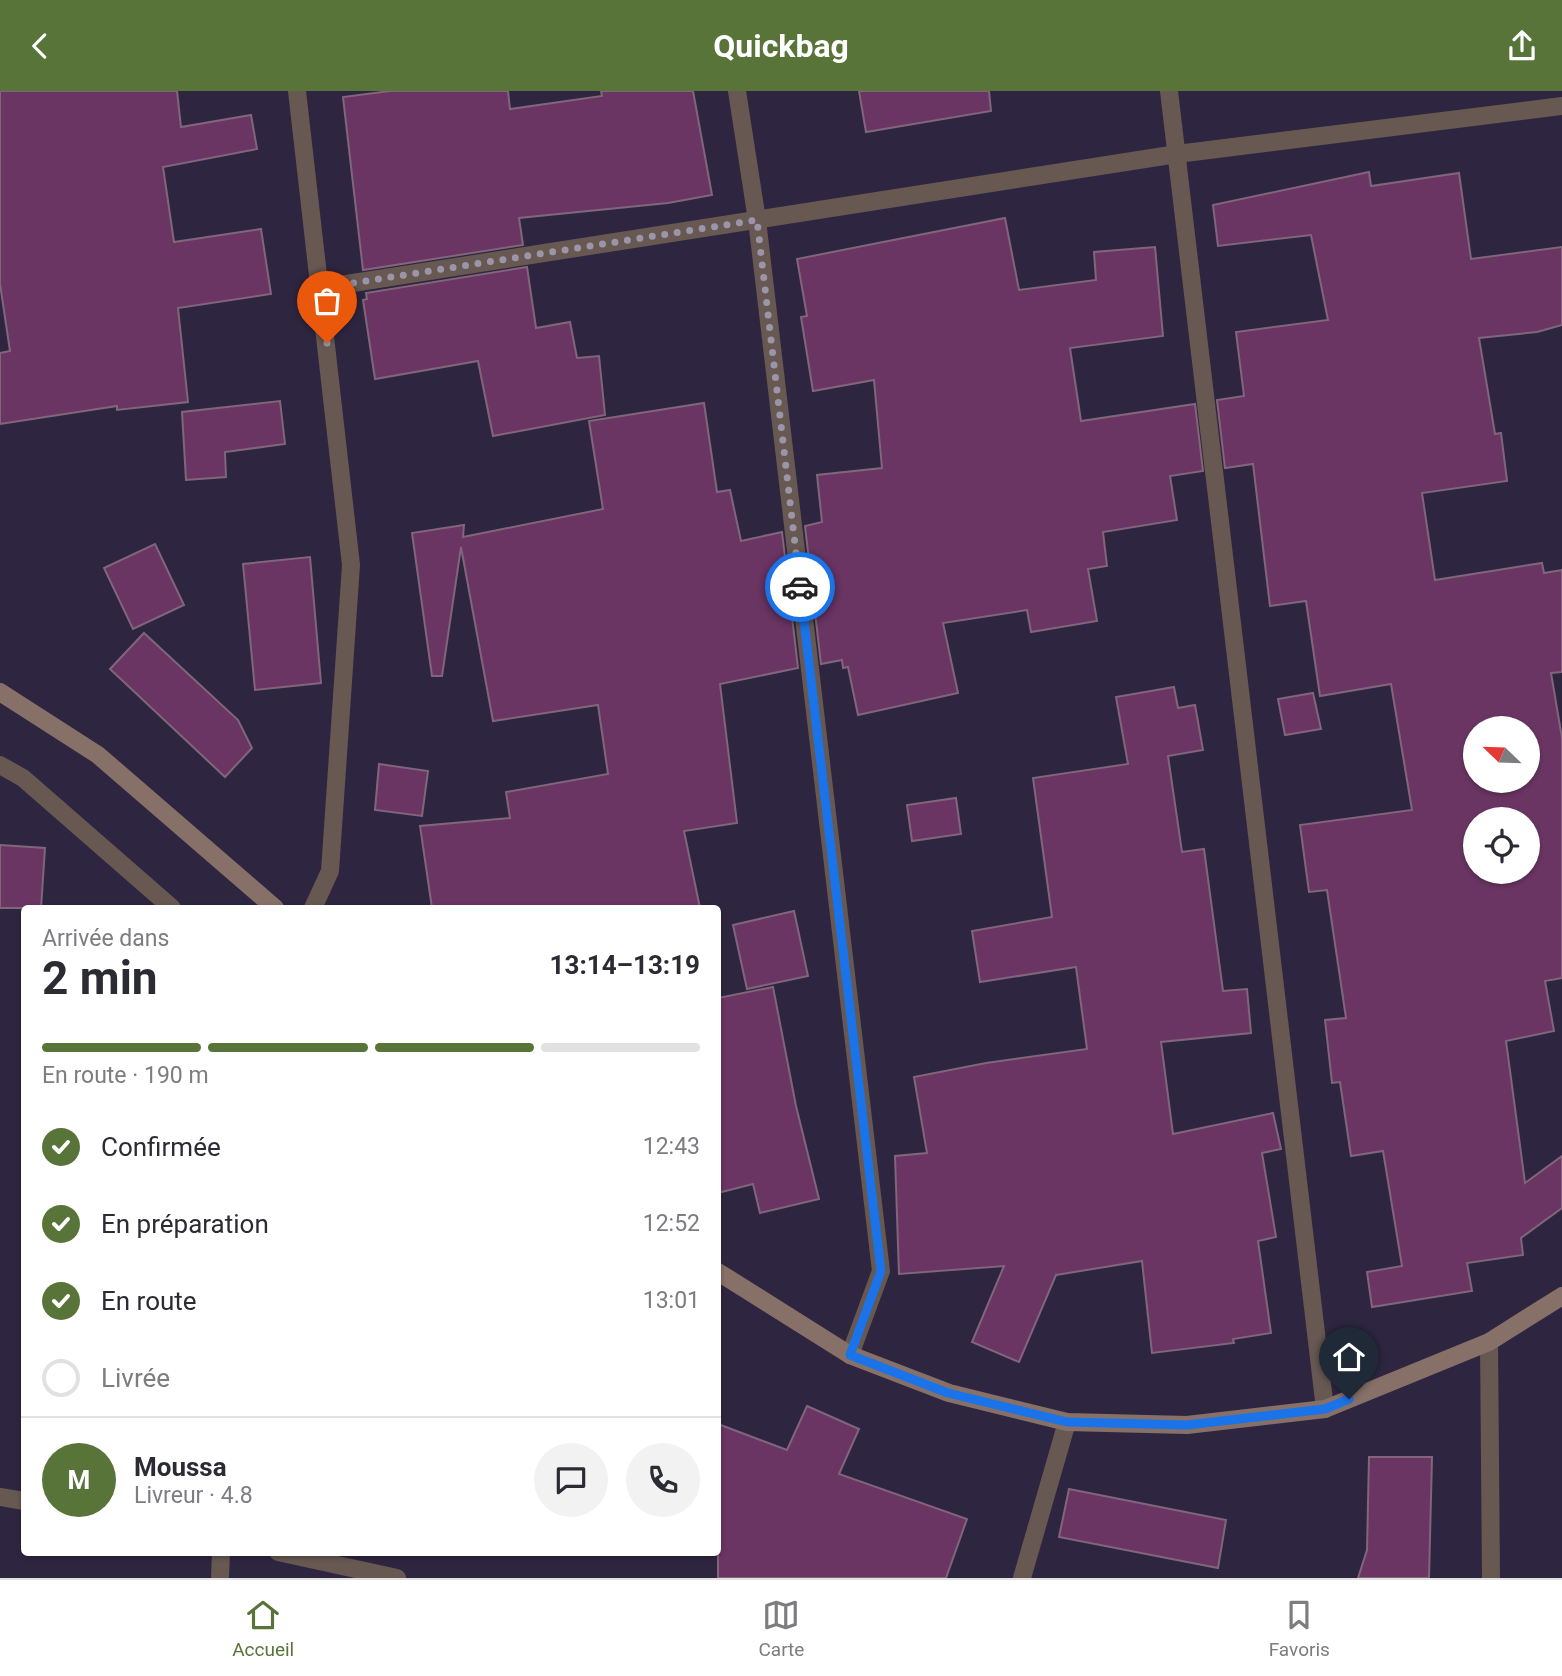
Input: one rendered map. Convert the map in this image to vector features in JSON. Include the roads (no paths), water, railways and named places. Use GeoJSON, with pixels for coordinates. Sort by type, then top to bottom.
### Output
{"type":"FeatureCollection","features":[{"type":"Feature","properties":{"kind":"main road"},"geometry":{"type":"LineString","coordinates":[[0,692],[98,755],[272,905]]}},
{"type":"Feature","properties":{"kind":"main road"},"geometry":{"type":"LineString","coordinates":[[721,1274],[850,1355],[948,1393],[1067,1422],[1187,1425],[1325,1409],[1489,1342],[1562,1296]]}},
{"type":"Feature","properties":{"kind":"street"},"geometry":{"type":"LineString","coordinates":[[296,91],[321,288],[351,565],[330,871],[314,905]]}},
{"type":"Feature","properties":{"kind":"street"},"geometry":{"type":"LineString","coordinates":[[737,91],[757,220],[881,1271],[850,1355]]}},
{"type":"Feature","properties":{"kind":"street"},"geometry":{"type":"LineString","coordinates":[[1168,91],[1325,1409]]}},
{"type":"Feature","properties":{"kind":"street"},"geometry":{"type":"LineString","coordinates":[[321,288],[1177,154],[1562,106]]}},
{"type":"Feature","properties":{"kind":"street"},"geometry":{"type":"LineString","coordinates":[[0,765],[23,778],[169,905]]}},
{"type":"Feature","properties":{"kind":"street"},"geometry":{"type":"LineString","coordinates":[[1489,1342],[1491,1578]]}},
{"type":"Feature","properties":{"kind":"street"},"geometry":{"type":"LineString","coordinates":[[1021,1578],[1067,1422]]}},
{"type":"Feature","properties":{"kind":"street"},"geometry":{"type":"LineString","coordinates":[[0,1497],[21,1500]]}},
{"type":"Feature","properties":{"kind":"street"},"geometry":{"type":"LineString","coordinates":[[220,1578],[221,1556]]}},
{"type":"Feature","properties":{"kind":"street"},"geometry":{"type":"LineString","coordinates":[[296,1556],[397,1578]]}}]}
